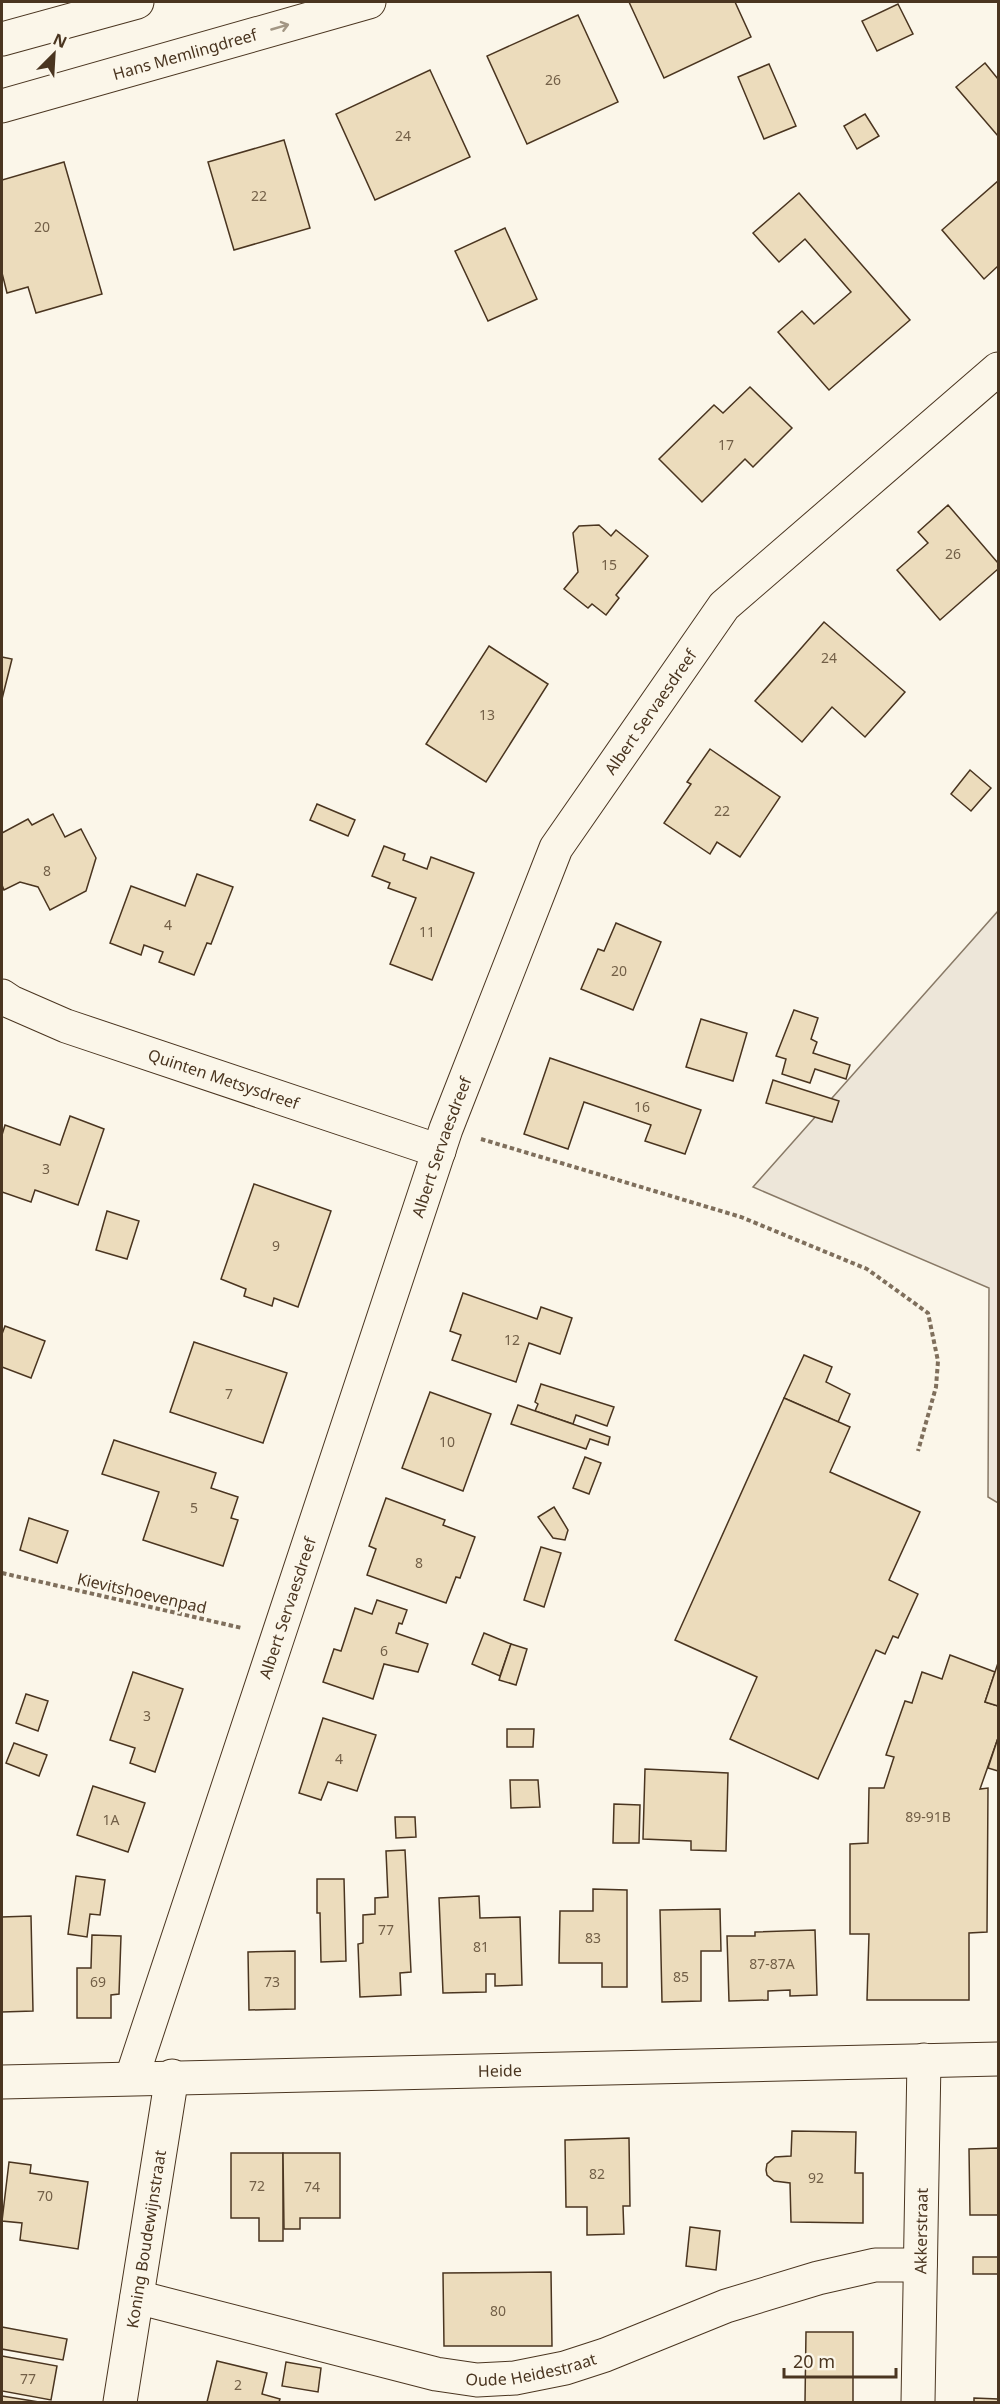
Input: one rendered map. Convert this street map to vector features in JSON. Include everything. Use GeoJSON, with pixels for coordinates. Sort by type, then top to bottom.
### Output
{"type":"FeatureCollection","features":[{"type":"Feature","properties":{"kind":"street"},"geometry":{"type":"LineString","coordinates":[[2,39],[136,2]]}},
{"type":"Feature","properties":{"kind":"street","name":"Hans Memlingdreef"},"geometry":{"type":"LineString","coordinates":[[2,106],[369,2]]}},
{"type":"Feature","properties":{"kind":"street","name":"Albert Servaesdreef"},"geometry":{"type":"LineString","coordinates":[[132,2077],[442,1140],[556,848],[724,606],[999,369]]}},
{"type":"Feature","properties":{"kind":"street","name":"Quinten Metsysdreef"},"geometry":{"type":"LineString","coordinates":[[5,1000],[66,1026],[442,1140]]}},
{"type":"Feature","properties":{"kind":"street","name":"Heide"},"geometry":{"type":"LineString","coordinates":[[2,2082],[172,2076],[999,2059]]}},
{"type":"Feature","properties":{"kind":"street","name":"Akkerstraat"},"geometry":{"type":"LineString","coordinates":[[918,2403],[924,2060]]}},
{"type":"Feature","properties":{"kind":"street","name":"Koning Boudewijnstraat"},"geometry":{"type":"LineString","coordinates":[[120,2403],[172,2076]]}},
{"type":"Feature","properties":{"kind":"street","name":"Oude Heidestraat"},"geometry":{"type":"LineString","coordinates":[[137,2297],[436,2374],[477,2380],[506,2379],[585,2362],[726,2306],[818,2278],[875,2265],[920,2265]]}},
{"type":"Feature","properties":{"kind":"path"},"geometry":{"type":"LineString","coordinates":[[442,1140],[741,1217],[867,1269],[928,1314],[938,1361],[936,1387],[918,1451]]}},
{"type":"Feature","properties":{"kind":"path","name":"Kievitshoevenpad"},"geometry":{"type":"LineString","coordinates":[[2,1573],[278,1636]]}},
{"type":"Feature","properties":{"kind":"shaded area"},"geometry":{"type":"Polygon","coordinates":[[[998,911],[998,1503],[988,1497],[989,1288],[753,1187],[998,911]]]}},
{"type":"Feature","properties":{"kind":"building"},"geometry":{"type":"Polygon","coordinates":[[[629,2],[735,2],[751,37],[664,78],[629,2]]]}},
{"type":"Feature","properties":{"kind":"building"},"geometry":{"type":"Polygon","coordinates":[[[898,4],[913,34],[877,51],[862,21],[898,4]]]}},
{"type":"Feature","properties":{"kind":"building"},"geometry":{"type":"Polygon","coordinates":[[[578,15],[618,102],[527,144],[487,56],[578,15]]]}},
{"type":"Feature","properties":{"kind":"building"},"geometry":{"type":"Polygon","coordinates":[[[985,63],[998,79],[998,136],[956,87],[985,63]]]}},
{"type":"Feature","properties":{"kind":"building"},"geometry":{"type":"Polygon","coordinates":[[[769,64],[796,126],[764,139],[738,77],[769,64]]]}},
{"type":"Feature","properties":{"kind":"building"},"geometry":{"type":"Polygon","coordinates":[[[430,70],[470,157],[375,200],[336,114],[430,70]]]}},
{"type":"Feature","properties":{"kind":"building"},"geometry":{"type":"Polygon","coordinates":[[[865,114],[879,136],[857,149],[844,126],[865,114]]]}},
{"type":"Feature","properties":{"kind":"building"},"geometry":{"type":"Polygon","coordinates":[[[284,140],[310,228],[234,250],[208,162],[284,140]]]}},
{"type":"Feature","properties":{"kind":"building"},"geometry":{"type":"Polygon","coordinates":[[[64,162],[102,294],[36,313],[28,287],[7,293],[2,273],[2,180],[64,162]]]}},
{"type":"Feature","properties":{"kind":"building"},"geometry":{"type":"Polygon","coordinates":[[[998,181],[998,266],[984,279],[942,230],[998,181]]]}},
{"type":"Feature","properties":{"kind":"building"},"geometry":{"type":"Polygon","coordinates":[[[799,193],[910,320],[829,390],[778,332],[802,311],[814,324],[851,292],[805,239],[779,262],[753,233],[799,193]]]}},
{"type":"Feature","properties":{"kind":"building"},"geometry":{"type":"Polygon","coordinates":[[[505,228],[537,299],[488,321],[455,251],[505,228]]]}},
{"type":"Feature","properties":{"kind":"building"},"geometry":{"type":"Polygon","coordinates":[[[750,387],[792,428],[753,467],[745,459],[702,502],[659,459],[714,405],[723,413],[750,387]]]}},
{"type":"Feature","properties":{"kind":"building"},"geometry":{"type":"Polygon","coordinates":[[[948,505],[998,563],[998,569],[940,620],[897,570],[928,543],[918,532],[948,505]]]}},
{"type":"Feature","properties":{"kind":"building"},"geometry":{"type":"Polygon","coordinates":[[[599,525],[611,536],[616,530],[648,556],[616,595],[619,598],[606,615],[592,604],[588,608],[564,589],[578,572],[573,533],[579,526],[599,525]]]}},
{"type":"Feature","properties":{"kind":"building"},"geometry":{"type":"Polygon","coordinates":[[[824,622],[905,692],[865,737],[832,707],[802,742],[755,701],[824,622]]]}},
{"type":"Feature","properties":{"kind":"building"},"geometry":{"type":"Polygon","coordinates":[[[489,646],[548,684],[486,782],[426,744],[489,646]]]}},
{"type":"Feature","properties":{"kind":"building"},"geometry":{"type":"Polygon","coordinates":[[[2,657],[12,659],[2,699],[2,657]]]}},
{"type":"Feature","properties":{"kind":"building"},"geometry":{"type":"Polygon","coordinates":[[[710,749],[780,797],[740,857],[717,842],[710,854],[664,823],[691,784],[687,782],[710,749]]]}},
{"type":"Feature","properties":{"kind":"building"},"geometry":{"type":"Polygon","coordinates":[[[970,770],[991,788],[971,811],[951,794],[970,770]]]}},
{"type":"Feature","properties":{"kind":"building"},"geometry":{"type":"Polygon","coordinates":[[[317,804],[355,820],[348,836],[310,820],[317,804]]]}},
{"type":"Feature","properties":{"kind":"building"},"geometry":{"type":"Polygon","coordinates":[[[53,814],[65,837],[81,829],[96,858],[86,891],[50,910],[38,887],[20,882],[4,890],[2,885],[2,833],[28,819],[32,825],[53,814]]]}},
{"type":"Feature","properties":{"kind":"building"},"geometry":{"type":"Polygon","coordinates":[[[384,846],[405,854],[403,860],[427,869],[431,857],[474,873],[432,980],[390,964],[416,898],[388,888],[390,883],[372,876],[384,846]]]}},
{"type":"Feature","properties":{"kind":"building"},"geometry":{"type":"Polygon","coordinates":[[[197,874],[233,887],[211,944],[207,943],[194,975],[159,962],[163,952],[144,945],[141,955],[110,943],[131,886],[185,906],[197,874]]]}},
{"type":"Feature","properties":{"kind":"building"},"geometry":{"type":"Polygon","coordinates":[[[616,923],[661,942],[633,1010],[581,989],[598,949],[604,951],[616,923]]]}},
{"type":"Feature","properties":{"kind":"building"},"geometry":{"type":"Polygon","coordinates":[[[794,1010],[818,1018],[811,1039],[817,1042],[813,1053],[850,1065],[846,1079],[815,1069],[810,1083],[782,1074],[786,1059],[776,1056],[794,1010]]]}},
{"type":"Feature","properties":{"kind":"building"},"geometry":{"type":"Polygon","coordinates":[[[701,1019],[747,1033],[733,1081],[686,1067],[701,1019]]]}},
{"type":"Feature","properties":{"kind":"building"},"geometry":{"type":"Polygon","coordinates":[[[550,1058],[701,1110],[685,1154],[645,1141],[651,1125],[584,1102],[568,1149],[524,1134],[550,1058]]]}},
{"type":"Feature","properties":{"kind":"building"},"geometry":{"type":"Polygon","coordinates":[[[773,1080],[839,1101],[832,1122],[766,1103],[773,1080]]]}},
{"type":"Feature","properties":{"kind":"building"},"geometry":{"type":"Polygon","coordinates":[[[70,1116],[104,1129],[78,1205],[35,1190],[31,1202],[2,1192],[2,1135],[5,1125],[60,1145],[70,1116]]]}},
{"type":"Feature","properties":{"kind":"building"},"geometry":{"type":"Polygon","coordinates":[[[254,1184],[331,1211],[298,1307],[274,1298],[272,1306],[244,1296],[246,1289],[221,1279],[254,1184]]]}},
{"type":"Feature","properties":{"kind":"building"},"geometry":{"type":"Polygon","coordinates":[[[107,1211],[139,1221],[127,1259],[96,1250],[107,1211]]]}},
{"type":"Feature","properties":{"kind":"building"},"geometry":{"type":"Polygon","coordinates":[[[463,1293],[537,1319],[541,1307],[572,1318],[560,1354],[529,1343],[516,1382],[452,1360],[461,1335],[450,1331],[463,1293]]]}},
{"type":"Feature","properties":{"kind":"building"},"geometry":{"type":"Polygon","coordinates":[[[5,1326],[45,1341],[31,1378],[2,1367],[2,1334],[5,1326]]]}},
{"type":"Feature","properties":{"kind":"building"},"geometry":{"type":"Polygon","coordinates":[[[194,1342],[287,1373],[263,1443],[170,1412],[194,1342]]]}},
{"type":"Feature","properties":{"kind":"building"},"geometry":{"type":"Polygon","coordinates":[[[804,1355],[832,1367],[826,1382],[850,1394],[838,1422],[784,1398],[804,1355]]]}},
{"type":"Feature","properties":{"kind":"building"},"geometry":{"type":"Polygon","coordinates":[[[541,1384],[614,1407],[607,1426],[576,1415],[573,1424],[535,1411],[538,1404],[535,1402],[541,1384]]]}},
{"type":"Feature","properties":{"kind":"building"},"geometry":{"type":"Polygon","coordinates":[[[430,1392],[491,1414],[463,1491],[402,1468],[430,1392]]]}},
{"type":"Feature","properties":{"kind":"building"},"geometry":{"type":"Polygon","coordinates":[[[784,1398],[850,1427],[830,1472],[920,1512],[889,1580],[918,1594],[898,1638],[893,1636],[885,1654],[876,1650],[818,1779],[730,1739],[757,1677],[675,1640],[784,1398]]]}},
{"type":"Feature","properties":{"kind":"building"},"geometry":{"type":"Polygon","coordinates":[[[518,1405],[610,1437],[608,1445],[590,1439],[586,1449],[511,1424],[518,1405]]]}},
{"type":"Feature","properties":{"kind":"building"},"geometry":{"type":"Polygon","coordinates":[[[114,1440],[216,1473],[211,1488],[238,1497],[231,1518],[238,1520],[223,1566],[143,1540],[159,1492],[102,1474],[114,1440]]]}},
{"type":"Feature","properties":{"kind":"building"},"geometry":{"type":"Polygon","coordinates":[[[585,1457],[601,1463],[589,1494],[573,1488],[585,1457]]]}},
{"type":"Feature","properties":{"kind":"building"},"geometry":{"type":"Polygon","coordinates":[[[386,1498],[445,1520],[443,1525],[475,1537],[460,1578],[456,1577],[446,1603],[367,1575],[376,1549],[369,1546],[386,1498]]]}},
{"type":"Feature","properties":{"kind":"building"},"geometry":{"type":"Polygon","coordinates":[[[554,1507],[568,1530],[565,1540],[553,1538],[538,1517],[554,1507]]]}},
{"type":"Feature","properties":{"kind":"building"},"geometry":{"type":"Polygon","coordinates":[[[29,1518],[68,1531],[57,1563],[20,1550],[29,1518]]]}},
{"type":"Feature","properties":{"kind":"building"},"geometry":{"type":"Polygon","coordinates":[[[541,1547],[561,1553],[544,1607],[524,1600],[541,1547]]]}},
{"type":"Feature","properties":{"kind":"building"},"geometry":{"type":"Polygon","coordinates":[[[377,1600],[407,1610],[396,1633],[428,1644],[418,1672],[384,1664],[373,1699],[323,1682],[334,1649],[341,1651],[355,1608],[372,1614],[377,1600]]]}},
{"type":"Feature","properties":{"kind":"building"},"geometry":{"type":"Polygon","coordinates":[[[484,1633],[511,1644],[500,1676],[472,1664],[484,1633]]]}},
{"type":"Feature","properties":{"kind":"building"},"geometry":{"type":"Polygon","coordinates":[[[511,1644],[527,1649],[516,1685],[499,1680],[511,1644]]]}},
{"type":"Feature","properties":{"kind":"building"},"geometry":{"type":"Polygon","coordinates":[[[950,1655],[995,1672],[985,1702],[998,1706],[998,1738],[980,1789],[988,1788],[987,1932],[969,1933],[969,2000],[867,2000],[869,1934],[850,1934],[850,1844],[868,1843],[869,1788],[884,1788],[894,1757],[886,1755],[905,1701],[912,1703],[922,1672],[942,1679],[950,1655]]]}},
{"type":"Feature","properties":{"kind":"building"},"geometry":{"type":"Polygon","coordinates":[[[998,1663],[998,1706],[985,1702],[998,1663]]]}},
{"type":"Feature","properties":{"kind":"building"},"geometry":{"type":"Polygon","coordinates":[[[133,1672],[183,1689],[155,1772],[130,1763],[135,1748],[110,1740],[133,1672]]]}},
{"type":"Feature","properties":{"kind":"building"},"geometry":{"type":"Polygon","coordinates":[[[26,1694],[48,1701],[38,1731],[16,1723],[26,1694]]]}},
{"type":"Feature","properties":{"kind":"building"},"geometry":{"type":"Polygon","coordinates":[[[323,1718],[376,1735],[357,1791],[328,1782],[321,1800],[299,1793],[323,1718]]]}},
{"type":"Feature","properties":{"kind":"building"},"geometry":{"type":"Polygon","coordinates":[[[507,1729],[534,1729],[533,1747],[507,1747],[507,1729]]]}},
{"type":"Feature","properties":{"kind":"building"},"geometry":{"type":"Polygon","coordinates":[[[998,1738],[998,1771],[988,1768],[998,1738]]]}},
{"type":"Feature","properties":{"kind":"building"},"geometry":{"type":"Polygon","coordinates":[[[14,1743],[47,1755],[39,1776],[6,1763],[14,1743]]]}},
{"type":"Feature","properties":{"kind":"building"},"geometry":{"type":"Polygon","coordinates":[[[645,1769],[728,1773],[726,1851],[691,1850],[691,1841],[643,1839],[645,1769]]]}},
{"type":"Feature","properties":{"kind":"building"},"geometry":{"type":"Polygon","coordinates":[[[510,1780],[538,1780],[540,1807],[511,1808],[510,1780]]]}},
{"type":"Feature","properties":{"kind":"building"},"geometry":{"type":"Polygon","coordinates":[[[93,1786],[145,1803],[128,1852],[77,1835],[93,1786]]]}},
{"type":"Feature","properties":{"kind":"building"},"geometry":{"type":"Polygon","coordinates":[[[614,1804],[640,1805],[639,1843],[613,1843],[614,1804]]]}},
{"type":"Feature","properties":{"kind":"building"},"geometry":{"type":"Polygon","coordinates":[[[395,1817],[415,1817],[416,1837],[396,1838],[395,1817]]]}},
{"type":"Feature","properties":{"kind":"building"},"geometry":{"type":"Polygon","coordinates":[[[405,1850],[411,1972],[400,1973],[401,1995],[360,1997],[358,1944],[363,1943],[363,1915],[375,1914],[375,1898],[388,1897],[386,1851],[405,1850]]]}},
{"type":"Feature","properties":{"kind":"building"},"geometry":{"type":"Polygon","coordinates":[[[76,1876],[105,1880],[100,1915],[90,1914],[87,1937],[68,1934],[76,1876]]]}},
{"type":"Feature","properties":{"kind":"building"},"geometry":{"type":"Polygon","coordinates":[[[317,1879],[344,1879],[346,1961],[321,1962],[317,1879]]]}},
{"type":"Feature","properties":{"kind":"building"},"geometry":{"type":"Polygon","coordinates":[[[593,1889],[627,1890],[627,1987],[602,1987],[602,1963],[559,1963],[560,1911],[593,1911],[593,1889]]]}},
{"type":"Feature","properties":{"kind":"building"},"geometry":{"type":"Polygon","coordinates":[[[479,1896],[480,1918],[520,1917],[522,1985],[495,1986],[495,1974],[486,1974],[486,1992],[443,1993],[439,1898],[479,1896]]]}},
{"type":"Feature","properties":{"kind":"building"},"geometry":{"type":"Polygon","coordinates":[[[720,1909],[721,1951],[701,1951],[701,2001],[662,2002],[660,1910],[720,1909]]]}},
{"type":"Feature","properties":{"kind":"building"},"geometry":{"type":"Polygon","coordinates":[[[31,1916],[33,2011],[2,2012],[2,1917],[31,1916]]]}},
{"type":"Feature","properties":{"kind":"building"},"geometry":{"type":"Polygon","coordinates":[[[815,1930],[817,1995],[790,1996],[790,1990],[768,1991],[768,2000],[729,2001],[727,1936],[755,1936],[755,1932],[815,1930]]]}},
{"type":"Feature","properties":{"kind":"building"},"geometry":{"type":"Polygon","coordinates":[[[92,1935],[121,1936],[119,1994],[111,1995],[111,2018],[77,2018],[77,1968],[91,1968],[92,1935]]]}},
{"type":"Feature","properties":{"kind":"building"},"geometry":{"type":"Polygon","coordinates":[[[295,1951],[295,2009],[249,2010],[248,1952],[295,1951]]]}},
{"type":"Feature","properties":{"kind":"building"},"geometry":{"type":"Polygon","coordinates":[[[792,2131],[856,2132],[855,2173],[863,2173],[863,2223],[791,2222],[790,2183],[774,2181],[767,2175],[766,2170],[767,2164],[775,2157],[791,2156],[792,2131]]]}},
{"type":"Feature","properties":{"kind":"building"},"geometry":{"type":"Polygon","coordinates":[[[629,2138],[630,2206],[623,2206],[624,2234],[587,2235],[587,2207],[566,2207],[565,2140],[629,2138]]]}},
{"type":"Feature","properties":{"kind":"building"},"geometry":{"type":"Polygon","coordinates":[[[998,2148],[998,2215],[970,2215],[969,2149],[998,2148]]]}},
{"type":"Feature","properties":{"kind":"building"},"geometry":{"type":"Polygon","coordinates":[[[231,2153],[283,2153],[283,2241],[259,2241],[259,2218],[231,2218],[231,2153]]]}},
{"type":"Feature","properties":{"kind":"building"},"geometry":{"type":"Polygon","coordinates":[[[283,2153],[340,2153],[340,2218],[300,2218],[300,2229],[284,2229],[283,2153]]]}},
{"type":"Feature","properties":{"kind":"building"},"geometry":{"type":"Polygon","coordinates":[[[9,2162],[31,2165],[30,2173],[88,2182],[78,2249],[20,2240],[22,2223],[2,2221],[9,2162]]]}},
{"type":"Feature","properties":{"kind":"building"},"geometry":{"type":"Polygon","coordinates":[[[690,2227],[720,2231],[716,2270],[686,2266],[690,2227]]]}},
{"type":"Feature","properties":{"kind":"building"},"geometry":{"type":"Polygon","coordinates":[[[973,2257],[998,2257],[998,2274],[973,2274],[973,2257]]]}},
{"type":"Feature","properties":{"kind":"building"},"geometry":{"type":"Polygon","coordinates":[[[551,2272],[552,2346],[444,2346],[443,2273],[551,2272]]]}},
{"type":"Feature","properties":{"kind":"building"},"geometry":{"type":"Polygon","coordinates":[[[2,2327],[67,2339],[63,2360],[2,2349],[2,2327]]]}},
{"type":"Feature","properties":{"kind":"building"},"geometry":{"type":"Polygon","coordinates":[[[806,2332],[853,2332],[853,2402],[805,2402],[806,2332]]]}},
{"type":"Feature","properties":{"kind":"building"},"geometry":{"type":"Polygon","coordinates":[[[2,2356],[57,2366],[51,2400],[2,2391],[2,2356]]]}},
{"type":"Feature","properties":{"kind":"building"},"geometry":{"type":"Polygon","coordinates":[[[217,2361],[267,2373],[262,2394],[280,2399],[279,2402],[207,2402],[217,2361]]]}},
{"type":"Feature","properties":{"kind":"building"},"geometry":{"type":"Polygon","coordinates":[[[286,2362],[321,2368],[318,2392],[282,2386],[286,2362]]]}},
{"type":"Feature","properties":{"kind":"building"},"geometry":{"type":"Polygon","coordinates":[[[2,2396],[39,2402],[2,2402],[2,2396]]]}},
{"type":"Feature","properties":{"kind":"building"},"geometry":{"type":"Polygon","coordinates":[[[974,2398],[998,2399],[998,2402],[974,2402],[974,2398]]]}}]}
